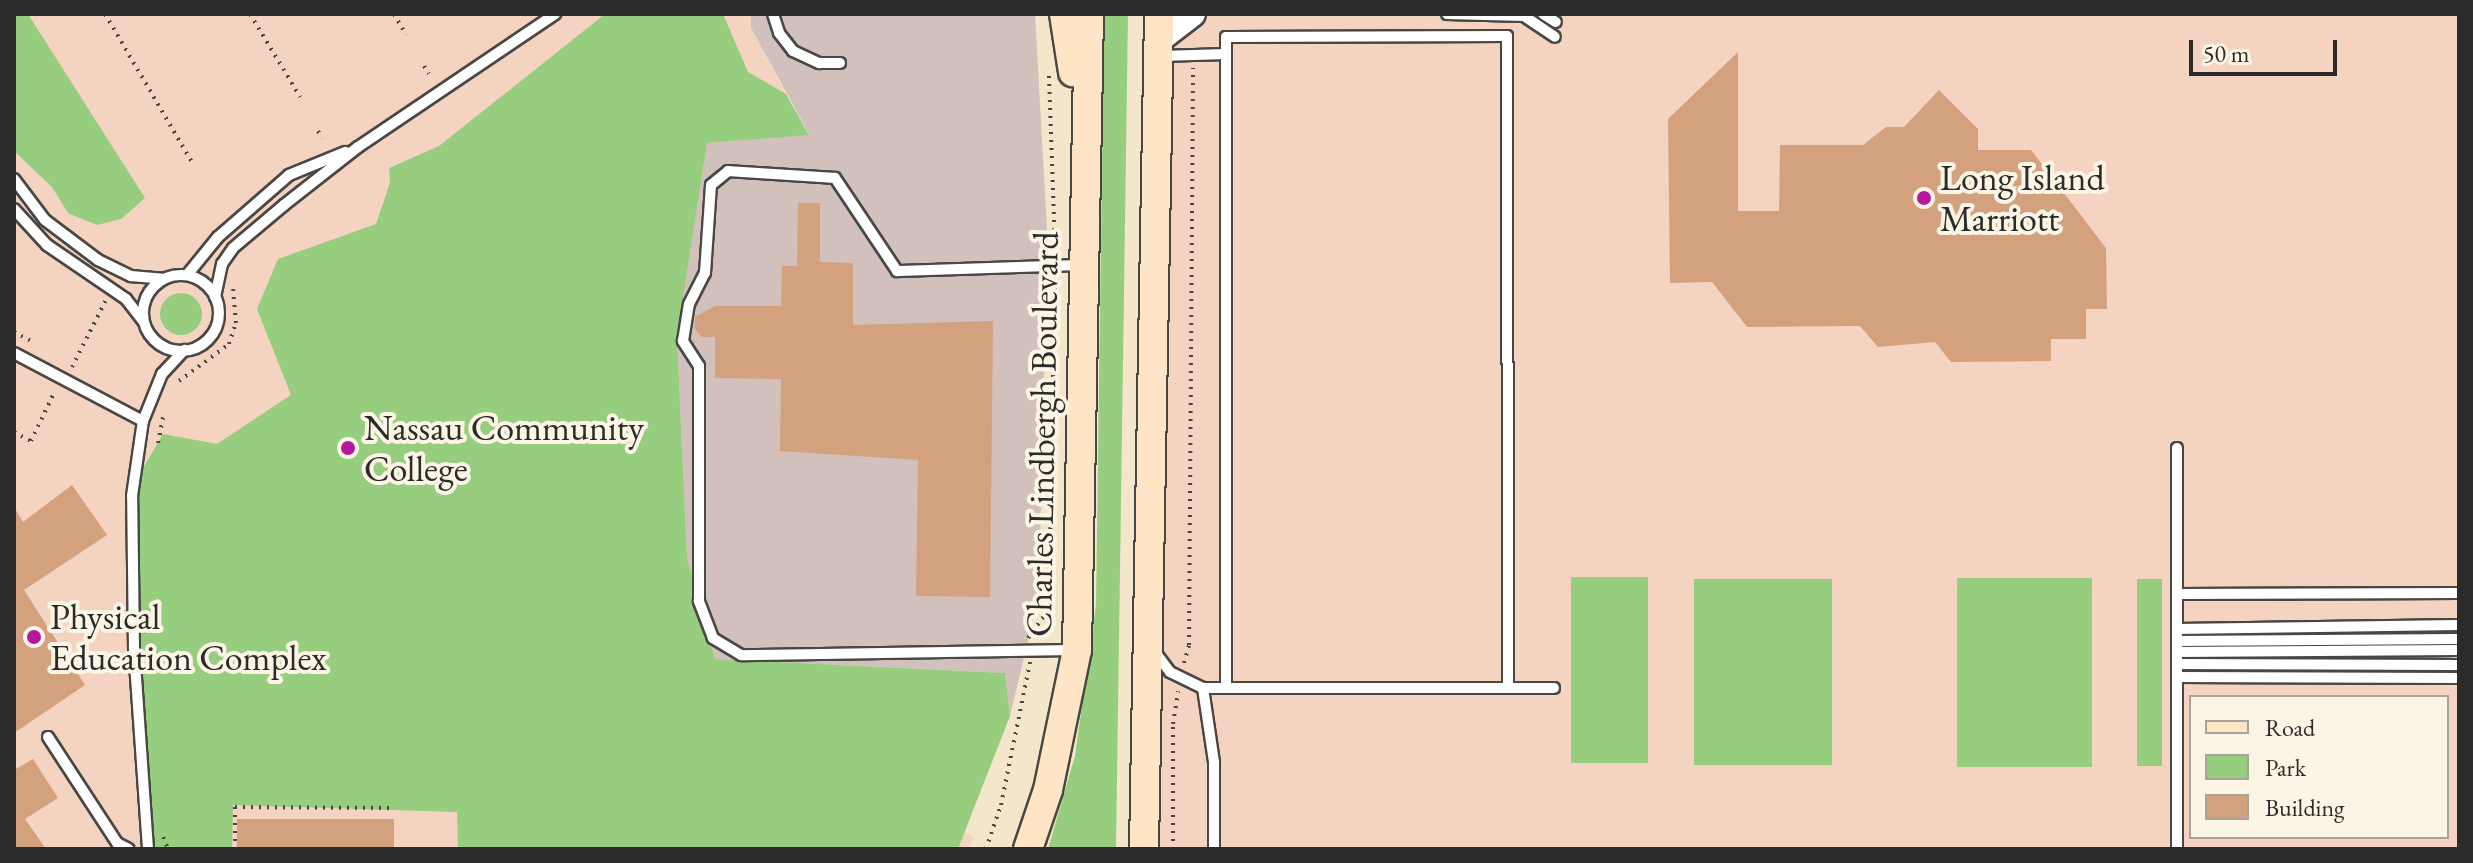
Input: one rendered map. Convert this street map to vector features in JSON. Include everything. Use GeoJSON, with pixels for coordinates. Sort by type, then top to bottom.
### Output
{"type":"FeatureCollection","features":[{"type":"Feature","properties":{"kind":"main road"},"geometry":{"type":"LineString","coordinates":[[1064,14],[1085,158]]}},
{"type":"Feature","properties":{"kind":"main road","name":"Charles Lindbergh Boulevard"},"geometry":{"type":"LineString","coordinates":[[1028,849],[1048,790],[1077,650],[1089,14]]}},
{"type":"Feature","properties":{"kind":"main road"},"geometry":{"type":"LineString","coordinates":[[1144,849],[1158,37]]}},
{"type":"Feature","properties":{"kind":"street"},"geometry":{"type":"LineString","coordinates":[[1158,37],[1193,14]]}},
{"type":"Feature","properties":{"kind":"lane"},"geometry":{"type":"LineString","coordinates":[[148,849],[135,665],[132,496],[143,421],[162,374],[184,350],[213,333],[215,297],[222,264],[233,248],[358,147],[555,14]]}},
{"type":"Feature","properties":{"kind":"lane"},"geometry":{"type":"LineString","coordinates":[[773,14],[779,33],[793,51],[819,63],[840,63]]}},
{"type":"Feature","properties":{"kind":"lane"},"geometry":{"type":"LineString","coordinates":[[1447,14],[1524,16],[1555,37]]}},
{"type":"Feature","properties":{"kind":"lane"},"geometry":{"type":"LineString","coordinates":[[1543,14],[1556,22]]}},
{"type":"Feature","properties":{"kind":"lane"},"geometry":{"type":"LineString","coordinates":[[1226,688],[1226,37],[1507,36],[1508,688]]}},
{"type":"Feature","properties":{"kind":"lane"},"geometry":{"type":"LineString","coordinates":[[1158,37],[1194,56],[1226,54]]}},
{"type":"Feature","properties":{"kind":"lane"},"geometry":{"type":"LineString","coordinates":[[14,179],[45,220],[98,260],[131,276],[163,279],[187,275],[218,237],[289,175],[358,147]]}},
{"type":"Feature","properties":{"kind":"lane"},"geometry":{"type":"LineString","coordinates":[[1077,650],[741,655],[713,638],[699,601],[699,366],[683,341],[689,304],[705,273],[711,185],[728,171],[835,178],[897,271],[1084,265]]}},
{"type":"Feature","properties":{"kind":"lane"},"geometry":{"type":"LineString","coordinates":[[14,209],[47,245],[126,299],[157,342],[184,350]]}},
{"type":"Feature","properties":{"kind":"lane"},"geometry":{"type":"LineString","coordinates":[[187,275],[215,297]]}},
{"type":"Feature","properties":{"kind":"lane"},"geometry":{"type":"LineString","coordinates":[[143,321],[146,297],[163,279]]}},
{"type":"Feature","properties":{"kind":"lane"},"geometry":{"type":"LineString","coordinates":[[14,353],[143,421]]}},
{"type":"Feature","properties":{"kind":"lane"},"geometry":{"type":"LineString","coordinates":[[2177,448],[2177,849]]}},
{"type":"Feature","properties":{"kind":"lane"},"geometry":{"type":"LineString","coordinates":[[2177,594],[2459,593]]}},
{"type":"Feature","properties":{"kind":"lane"},"geometry":{"type":"LineString","coordinates":[[2177,629],[2459,625]]}},
{"type":"Feature","properties":{"kind":"lane"},"geometry":{"type":"LineString","coordinates":[[2177,652],[2459,639]]}},
{"type":"Feature","properties":{"kind":"lane"},"geometry":{"type":"LineString","coordinates":[[1147,643],[1170,672],[1203,688],[1554,688]]}},
{"type":"Feature","properties":{"kind":"lane"},"geometry":{"type":"LineString","coordinates":[[2177,652],[2459,650]]}},
{"type":"Feature","properties":{"kind":"lane"},"geometry":{"type":"LineString","coordinates":[[2177,652],[2459,665]]}},
{"type":"Feature","properties":{"kind":"lane"},"geometry":{"type":"LineString","coordinates":[[2177,677],[2459,678]]}},
{"type":"Feature","properties":{"kind":"lane"},"geometry":{"type":"LineString","coordinates":[[1203,688],[1214,762],[1214,849]]}},
{"type":"Feature","properties":{"kind":"lane"},"geometry":{"type":"LineString","coordinates":[[48,737],[117,843],[129,849]]}},
{"type":"Feature","properties":{"kind":"path"},"geometry":{"type":"LineString","coordinates":[[105,14],[192,162]]}},
{"type":"Feature","properties":{"kind":"path"},"geometry":{"type":"LineString","coordinates":[[250,14],[300,97]]}},
{"type":"Feature","properties":{"kind":"path"},"geometry":{"type":"LineString","coordinates":[[394,14],[406,35]]}},
{"type":"Feature","properties":{"kind":"path"},"geometry":{"type":"LineString","coordinates":[[1185,662],[1189,645],[1194,56]]}},
{"type":"Feature","properties":{"kind":"path"},"geometry":{"type":"LineString","coordinates":[[1029,640],[1027,634],[1043,622],[1049,609],[1055,267],[1049,60]]}},
{"type":"Feature","properties":{"kind":"path"},"geometry":{"type":"LineString","coordinates":[[424,66],[429,74]]}},
{"type":"Feature","properties":{"kind":"path"},"geometry":{"type":"LineString","coordinates":[[318,131],[322,138]]}},
{"type":"Feature","properties":{"kind":"path"},"geometry":{"type":"LineString","coordinates":[[175,385],[229,344],[236,323],[233,275]]}},
{"type":"Feature","properties":{"kind":"path"},"geometry":{"type":"LineString","coordinates":[[72,368],[104,303]]}},
{"type":"Feature","properties":{"kind":"path"},"geometry":{"type":"LineString","coordinates":[[14,332],[33,342]]}},
{"type":"Feature","properties":{"kind":"path"},"geometry":{"type":"LineString","coordinates":[[14,432],[31,441],[55,391]]}},
{"type":"Feature","properties":{"kind":"path"},"geometry":{"type":"LineString","coordinates":[[158,443],[167,401]]}},
{"type":"Feature","properties":{"kind":"path"},"geometry":{"type":"LineString","coordinates":[[986,849],[1029,677]]}},
{"type":"Feature","properties":{"kind":"path"},"geometry":{"type":"LineString","coordinates":[[1173,849],[1175,703]]}},
{"type":"Feature","properties":{"kind":"path"},"geometry":{"type":"LineString","coordinates":[[235,849],[235,807],[393,808]]}},
{"type":"Feature","properties":{"kind":"shaded area","name":"Nassau Community College"},"geometry":{"type":"Polygon","coordinates":[[[14,14],[751,14],[751,28],[786,94],[707,143],[715,660],[974,838],[968,849],[14,849],[14,14]]]}},
{"type":"Feature","properties":{"kind":"shaded area"},"geometry":{"type":"Polygon","coordinates":[[[751,14],[1035,14],[1047,230],[1039,595],[1010,716],[1005,673],[715,659],[687,558],[677,337],[707,143],[809,134],[751,28],[751,14]]]}},
{"type":"Feature","properties":{"kind":"shaded area"},"geometry":{"type":"Polygon","coordinates":[[[1166,14],[2459,14],[2459,849],[1147,849],[1166,14]]]}},
{"type":"Feature","properties":{"kind":"green space"},"geometry":{"type":"Polygon","coordinates":[[[14,14],[28,14],[145,198],[121,219],[97,225],[68,213],[52,187],[14,151],[14,14]]]}},
{"type":"Feature","properties":{"kind":"green space","name":"Nassau Community College"},"geometry":{"type":"Polygon","coordinates":[[[605,14],[723,14],[748,72],[786,94],[809,135],[707,143],[677,337],[687,558],[715,659],[1005,673],[1010,716],[958,849],[458,849],[457,812],[233,805],[232,849],[147,849],[128,494],[163,434],[217,444],[291,395],[257,309],[278,259],[376,224],[390,183],[389,168],[439,146],[605,14]]]}},
{"type":"Feature","properties":{"kind":"green space"},"geometry":{"type":"Polygon","coordinates":[[[1104,14],[1128,14],[1116,849],[1048,849],[1075,756],[1096,605],[1104,14]]]}},
{"type":"Feature","properties":{"kind":"green space"},"geometry":{"type":"Polygon","coordinates":[[[181,293],[196,299],[202,314],[196,329],[181,335],[166,329],[160,314],[166,299],[181,293]]]}},
{"type":"Feature","properties":{"kind":"green space"},"geometry":{"type":"Polygon","coordinates":[[[1571,577],[1648,577],[1648,763],[1571,763],[1571,577]]]}},
{"type":"Feature","properties":{"kind":"green space"},"geometry":{"type":"Polygon","coordinates":[[[1957,578],[2092,578],[2092,767],[1957,767],[1957,578]]]}},
{"type":"Feature","properties":{"kind":"green space"},"geometry":{"type":"Polygon","coordinates":[[[1694,579],[1832,579],[1832,765],[1694,765],[1694,579]]]}},
{"type":"Feature","properties":{"kind":"green space"},"geometry":{"type":"Polygon","coordinates":[[[2137,579],[2162,579],[2162,766],[2137,766],[2137,579]]]}},
{"type":"Feature","properties":{"kind":"building","name":"Long Island Marriott"},"geometry":{"type":"Polygon","coordinates":[[[1738,52],[1738,211],[1779,211],[1780,145],[1863,145],[1886,127],[1904,127],[1939,90],[1978,129],[1978,150],[2031,150],[2106,248],[2107,309],[2086,309],[2086,339],[2051,339],[2051,361],[1951,362],[1935,342],[1878,347],[1860,326],[1747,327],[1712,282],[1670,283],[1668,119],[1738,52]]]}},
{"type":"Feature","properties":{"kind":"building"},"geometry":{"type":"Polygon","coordinates":[[[798,203],[820,203],[820,262],[853,263],[853,325],[993,321],[990,597],[916,596],[918,460],[780,451],[781,379],[715,378],[715,337],[702,337],[695,329],[695,317],[715,306],[781,306],[782,266],[797,266],[798,203]]]}},
{"type":"Feature","properties":{"kind":"building","name":"Physical Education Complex"},"geometry":{"type":"Polygon","coordinates":[[[72,485],[107,535],[24,590],[85,685],[14,733],[14,507],[23,522],[72,485]]]}},
{"type":"Feature","properties":{"kind":"building","name":"Physical Education Complex"},"geometry":{"type":"Polygon","coordinates":[[[33,759],[58,798],[25,819],[46,849],[14,849],[14,770],[33,759]]]}},
{"type":"Feature","properties":{"kind":"building"},"geometry":{"type":"Polygon","coordinates":[[[237,819],[394,819],[394,849],[237,849],[237,819]]]}},
{"type":"Feature","properties":{"kind":"place","name":"Long Island Marriott"},"geometry":{"type":"Point","coordinates":[1924,198]}},
{"type":"Feature","properties":{"kind":"place","name":"Nassau Community College"},"geometry":{"type":"Point","coordinates":[348,448]}},
{"type":"Feature","properties":{"kind":"place","name":"Physical Education Complex"},"geometry":{"type":"Point","coordinates":[34,637]}}]}
